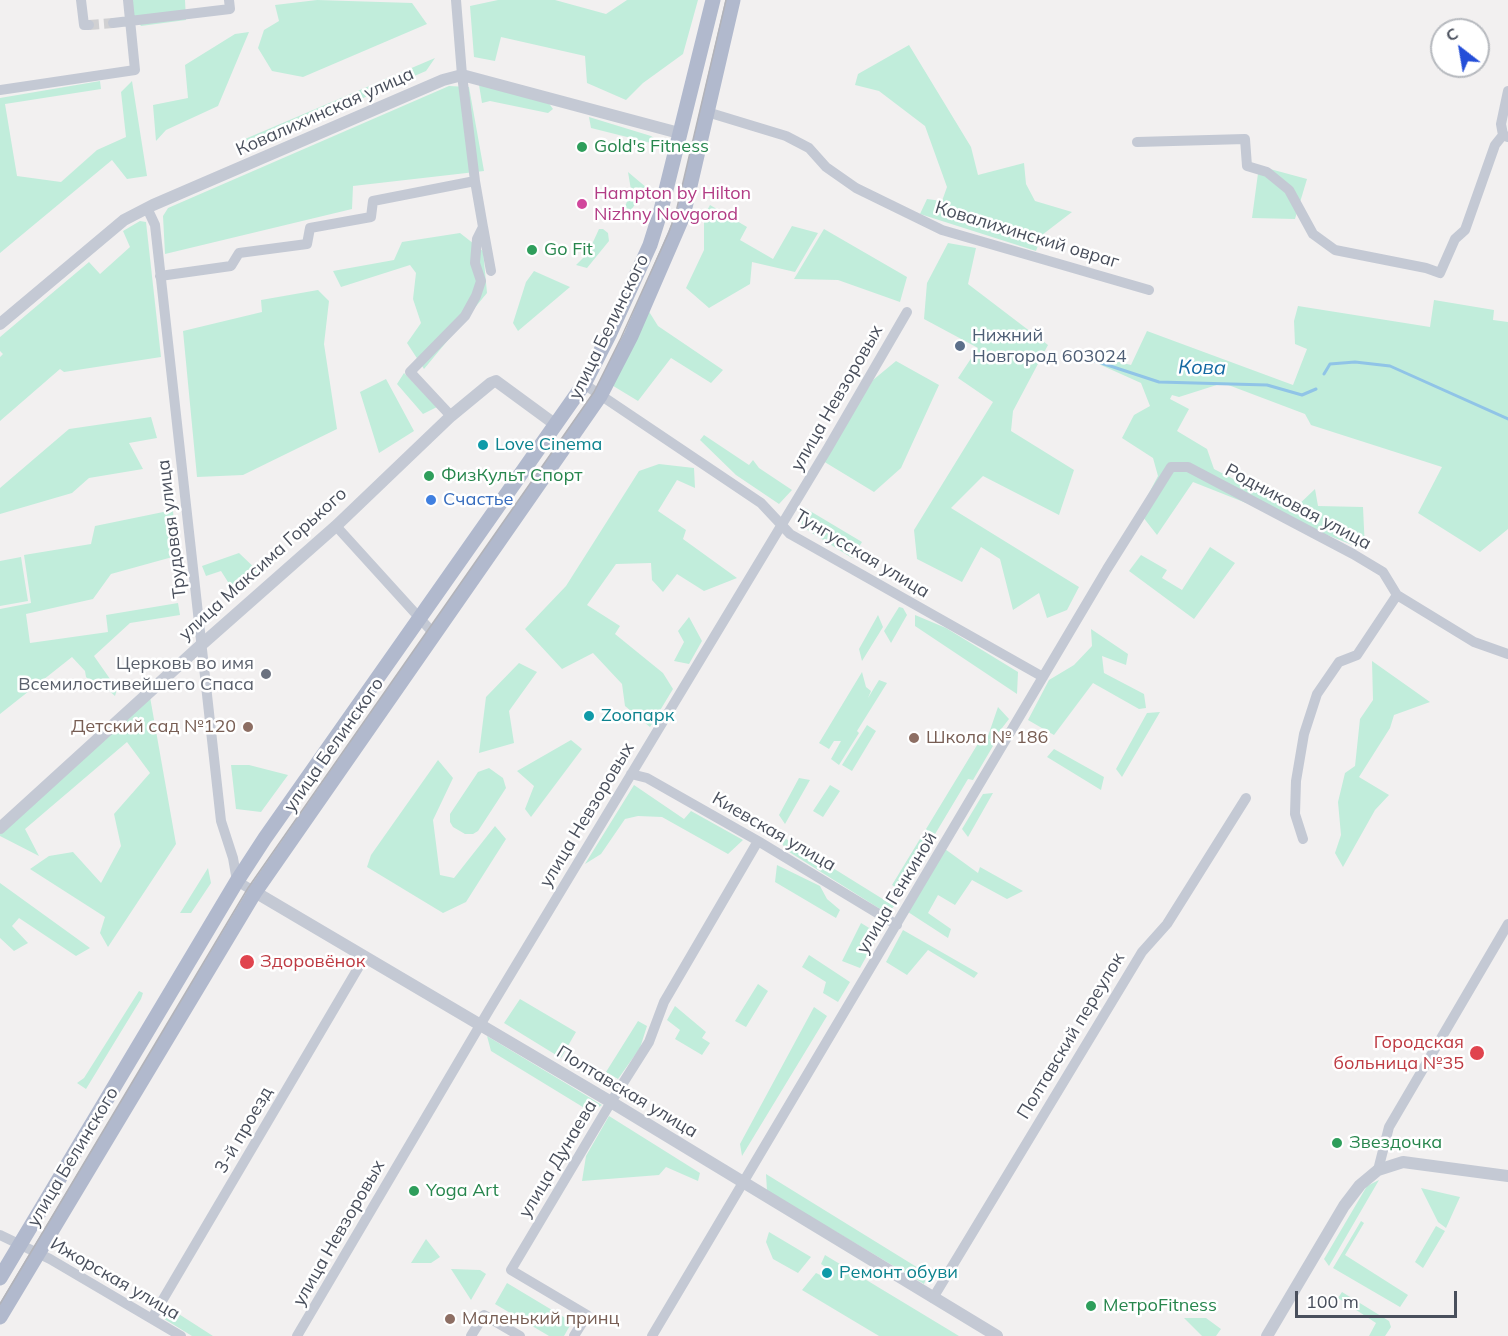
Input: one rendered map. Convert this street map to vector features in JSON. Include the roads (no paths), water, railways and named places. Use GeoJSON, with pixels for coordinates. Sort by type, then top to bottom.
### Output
{"type":"FeatureCollection","features":[{"type":"Feature","properties":{"kind":"main road"},"geometry":{"type":"LineString","coordinates":[[679,133],[713,0]]}},
{"type":"Feature","properties":{"kind":"main road"},"geometry":{"type":"LineString","coordinates":[[701,140],[733,0]]}},
{"type":"Feature","properties":{"kind":"main road","name":"улица Белинского"},"geometry":{"type":"LineString","coordinates":[[0,1278],[237,881],[312,770],[584,384],[650,245],[679,133]]}},
{"type":"Feature","properties":{"kind":"main road","name":"улица Белинского"},"geometry":{"type":"LineString","coordinates":[[0,1317],[255,892],[600,396],[668,254],[683,216],[701,140]]}},
{"type":"Feature","properties":{"kind":"street"},"geometry":{"type":"LineString","coordinates":[[81,0],[84,25],[89,25]]}},
{"type":"Feature","properties":{"kind":"street"},"geometry":{"type":"LineString","coordinates":[[0,90],[135,70],[128,0]]}},
{"type":"Feature","properties":{"kind":"street"},"geometry":{"type":"LineString","coordinates":[[113,23],[230,9],[229,0]]}},
{"type":"Feature","properties":{"kind":"street"},"geometry":{"type":"LineString","coordinates":[[456,3],[475,181],[491,271]]}},
{"type":"Feature","properties":{"kind":"street"},"geometry":{"type":"LineString","coordinates":[[462,75],[701,140]]}},
{"type":"Feature","properties":{"kind":"street","name":"Ковалихинская улица"},"geometry":{"type":"LineString","coordinates":[[0,324],[124,220],[443,80],[462,75]]}},
{"type":"Feature","properties":{"kind":"street"},"geometry":{"type":"LineString","coordinates":[[1137,142],[1245,139],[1247,166],[1268,172],[1289,190],[1313,234],[1335,250],[1426,267],[1440,273],[1455,239],[1465,230],[1495,145],[1506,136],[1501,124],[1508,91]]}},
{"type":"Feature","properties":{"kind":"street","name":"Ковалихинский овраг"},"geometry":{"type":"LineString","coordinates":[[707,112],[786,136],[809,148],[826,167],[856,188],[942,230],[1149,290]]}},
{"type":"Feature","properties":{"kind":"street"},"geometry":{"type":"LineString","coordinates":[[160,276],[231,266],[238,253],[307,244],[310,228],[371,217],[373,201],[475,181]]}},
{"type":"Feature","properties":{"kind":"street","name":"Трудовая улица"},"geometry":{"type":"LineString","coordinates":[[147,208],[154,225],[221,821],[233,858],[237,881]]}},
{"type":"Feature","properties":{"kind":"street"},"geometry":{"type":"LineString","coordinates":[[451,416],[410,372],[465,316],[476,296],[481,281],[475,263],[477,239],[483,227]]}},
{"type":"Feature","properties":{"kind":"street","name":"улица Невзоровых"},"geometry":{"type":"LineString","coordinates":[[297,1336],[479,1026],[907,312]]}},
{"type":"Feature","properties":{"kind":"street","name":"улица Максима Горького"},"geometry":{"type":"LineString","coordinates":[[0,828],[336,526],[470,399],[496,381],[556,425]]}},
{"type":"Feature","properties":{"kind":"street","name":"Тунгусская улица"},"geometry":{"type":"LineString","coordinates":[[584,384],[761,503],[790,534],[1043,677]]}},
{"type":"Feature","properties":{"kind":"street","name":"Родниковая улица"},"geometry":{"type":"LineString","coordinates":[[1171,467],[1188,467],[1353,554],[1383,572],[1397,596],[1474,642],[1508,654]]}},
{"type":"Feature","properties":{"kind":"street","name":"улица Генкиной"},"geometry":{"type":"LineString","coordinates":[[651,1336],[1112,561],[1171,467]]}},
{"type":"Feature","properties":{"kind":"street"},"geometry":{"type":"LineString","coordinates":[[336,526],[435,635]]}},
{"type":"Feature","properties":{"kind":"street"},"geometry":{"type":"LineString","coordinates":[[1302,839],[1295,814],[1296,781],[1304,734],[1317,694],[1339,662],[1357,655],[1397,596]]}},
{"type":"Feature","properties":{"kind":"street","name":"Киевская улица"},"geometry":{"type":"LineString","coordinates":[[631,774],[647,778],[758,841],[897,925]]}},
{"type":"Feature","properties":{"kind":"street","name":"Полтавский переулок"},"geometry":{"type":"LineString","coordinates":[[933,1298],[1142,952],[1167,924],[1246,798]]}},
{"type":"Feature","properties":{"kind":"street","name":"улица Дунаева"},"geometry":{"type":"LineString","coordinates":[[574,1336],[587,1315],[511,1270],[649,1042],[664,1002],[758,841]]}},
{"type":"Feature","properties":{"kind":"street","name":"Полтавская улица"},"geometry":{"type":"LineString","coordinates":[[237,881],[611,1102],[997,1336]]}},
{"type":"Feature","properties":{"kind":"street"},"geometry":{"type":"LineString","coordinates":[[1378,1170],[1389,1127],[1508,924]]}},
{"type":"Feature","properties":{"kind":"street","name":"3-й проезд"},"geometry":{"type":"LineString","coordinates":[[153,1318],[364,958]]}},
{"type":"Feature","properties":{"kind":"street"},"geometry":{"type":"LineString","coordinates":[[1267,1336],[1344,1206],[1360,1185],[1378,1170],[1410,1162],[1508,1176]]}},
{"type":"Feature","properties":{"kind":"street","name":"Ижорская улица"},"geometry":{"type":"LineString","coordinates":[[0,1235],[38,1253],[181,1336]]}},
{"type":"Feature","properties":{"kind":"street"},"geometry":{"type":"LineString","coordinates":[[471,1336],[484,1315],[520,1336]]}},
{"type":"Feature","properties":{"kind":"waterway","name":"Кова"},"geometry":{"type":"LineString","coordinates":[[1089,359],[1159,382],[1267,385],[1302,395],[1316,389]]}},
{"type":"Feature","properties":{"kind":"waterway","name":"Кова"},"geometry":{"type":"LineString","coordinates":[[1324,374],[1330,364],[1355,362],[1390,366],[1508,419]]}},
{"type":"Feature","properties":{"kind":"tunnel"},"geometry":{"type":"LineString","coordinates":[[89,25],[113,23]]}},
{"type":"Feature","properties":{"kind":"tram line"},"geometry":{"type":"LineString","coordinates":[[0,1304],[248,888],[594,392],[621,338],[676,212],[726,0]]}},
{"type":"Feature","properties":{"kind":"place","name":"Gold's Fitness"},"geometry":{"type":"Point","coordinates":[582,147]}},
{"type":"Feature","properties":{"kind":"place","name":"Hampton by Hilton Nizhny Novgorod"},"geometry":{"type":"Point","coordinates":[582,204]}},
{"type":"Feature","properties":{"kind":"place","name":"Go Fit"},"geometry":{"type":"Point","coordinates":[532,250]}},
{"type":"Feature","properties":{"kind":"place","name":"Нижний Новгород 603024"},"geometry":{"type":"Point","coordinates":[960,346]}},
{"type":"Feature","properties":{"kind":"place","name":"Love Cinema"},"geometry":{"type":"Point","coordinates":[483,445]}},
{"type":"Feature","properties":{"kind":"place","name":"ФизКульт Спорт"},"geometry":{"type":"Point","coordinates":[429,476]}},
{"type":"Feature","properties":{"kind":"place","name":"Счастье"},"geometry":{"type":"Point","coordinates":[431,500]}},
{"type":"Feature","properties":{"kind":"place","name":"Церковь во имя Всемилостивейшего Спаса"},"geometry":{"type":"Point","coordinates":[266,674]}},
{"type":"Feature","properties":{"kind":"place","name":"Zooпарк"},"geometry":{"type":"Point","coordinates":[589,716]}},
{"type":"Feature","properties":{"kind":"place","name":"Детский сад №120"},"geometry":{"type":"Point","coordinates":[248,727]}},
{"type":"Feature","properties":{"kind":"place","name":"Школа № 186"},"geometry":{"type":"Point","coordinates":[914,738]}},
{"type":"Feature","properties":{"kind":"place","name":"Здоровёнок"},"geometry":{"type":"Point","coordinates":[247,962]}},
{"type":"Feature","properties":{"kind":"place","name":"Городская больница №35"},"geometry":{"type":"Point","coordinates":[1477,1053]}},
{"type":"Feature","properties":{"kind":"place","name":"Звездочка"},"geometry":{"type":"Point","coordinates":[1337,1143]}},
{"type":"Feature","properties":{"kind":"place","name":"Yoga Art"},"geometry":{"type":"Point","coordinates":[414,1191]}},
{"type":"Feature","properties":{"kind":"place","name":"Ремонт обуви"},"geometry":{"type":"Point","coordinates":[827,1273]}},
{"type":"Feature","properties":{"kind":"place","name":"МетроFitness"},"geometry":{"type":"Point","coordinates":[1091,1306]}},
{"type":"Feature","properties":{"kind":"place","name":"Маленький принц"},"geometry":{"type":"Point","coordinates":[450,1319]}}]}
